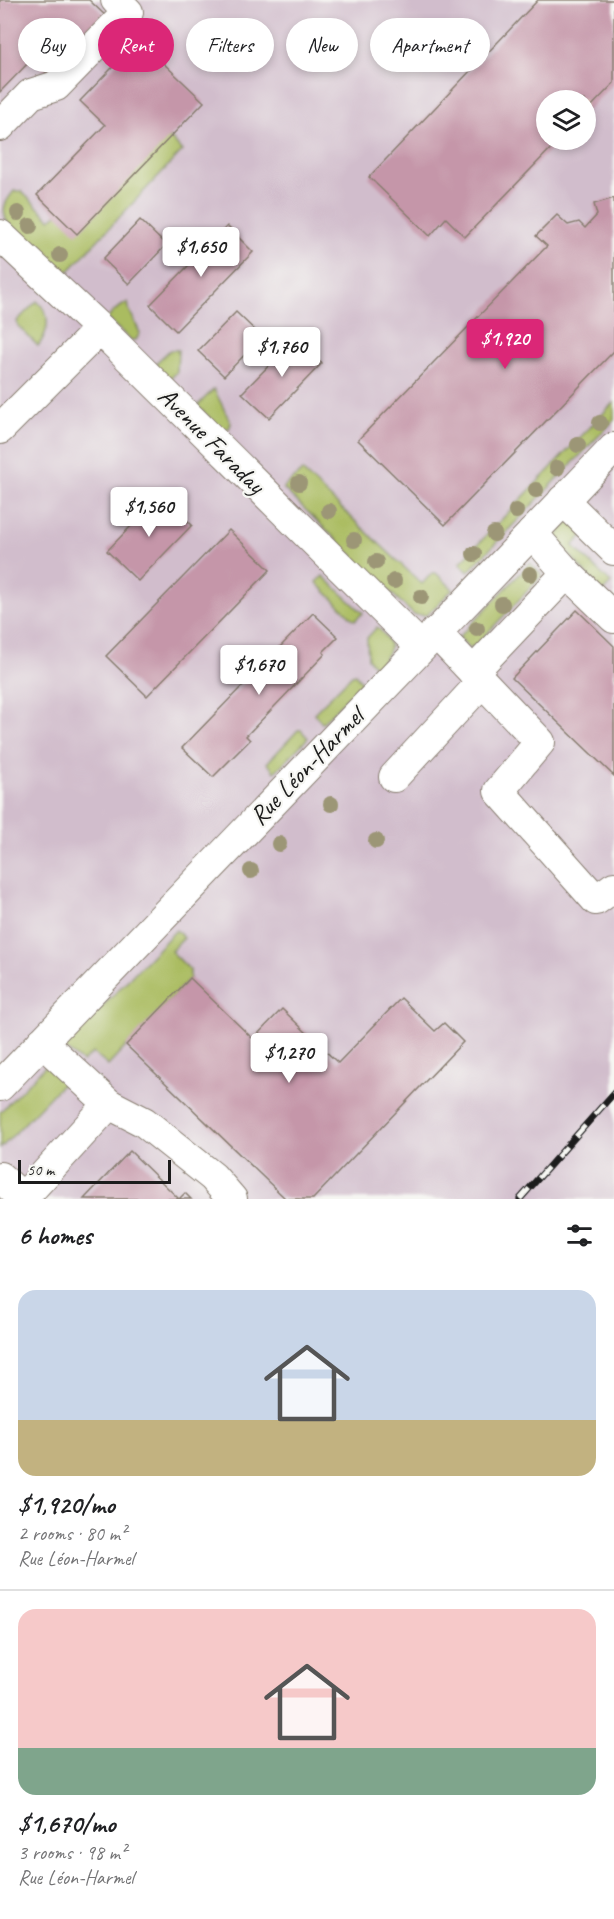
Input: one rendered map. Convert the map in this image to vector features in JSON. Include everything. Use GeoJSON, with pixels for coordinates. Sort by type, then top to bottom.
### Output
{"type":"FeatureCollection","features":[{"type":"Feature","properties":{"kind":"street"},"geometry":{"type":"LineString","coordinates":[[0,126],[31,94],[56,86],[128,12],[116,0]]}},
{"type":"Feature","properties":{"kind":"street","name":"Avenue Faraday"},"geometry":{"type":"LineString","coordinates":[[0,235],[428,639],[478,677],[540,742],[499,791],[596,900],[614,887]]}},
{"type":"Feature","properties":{"kind":"street"},"geometry":{"type":"LineString","coordinates":[[0,429],[100,329]]}},
{"type":"Feature","properties":{"kind":"street","name":"Rue Léon-Harmel"},"geometry":{"type":"LineString","coordinates":[[0,1086],[614,447]]}},
{"type":"Feature","properties":{"kind":"street"},"geometry":{"type":"LineString","coordinates":[[563,500],[611,543]]}},
{"type":"Feature","properties":{"kind":"street"},"geometry":{"type":"LineString","coordinates":[[532,533],[567,573],[614,618]]}},
{"type":"Feature","properties":{"kind":"street"},"geometry":{"type":"LineString","coordinates":[[394,777],[567,573]]}},
{"type":"Feature","properties":{"kind":"street"},"geometry":{"type":"LineString","coordinates":[[42,1042],[109,1104],[144,1122],[213,1177],[232,1199]]}},
{"type":"Feature","properties":{"kind":"street"},"geometry":{"type":"LineString","coordinates":[[0,1177],[24,1198],[109,1104]]}},
{"type":"Feature","properties":{"kind":"shaded area"},"geometry":{"type":"Polygon","coordinates":[[[0,0],[614,0],[614,1199],[0,1199],[0,0]]]}},
{"type":"Feature","properties":{"kind":"green space"},"geometry":{"type":"Polygon","coordinates":[[[170,137],[182,151],[64,276],[8,224],[5,206],[14,191],[21,191],[50,219],[170,137]]]}},
{"type":"Feature","properties":{"kind":"green space"},"geometry":{"type":"Polygon","coordinates":[[[37,301],[47,317],[45,335],[38,346],[18,326],[17,321],[37,301]]]}},
{"type":"Feature","properties":{"kind":"green space"},"geometry":{"type":"Polygon","coordinates":[[[128,302],[140,333],[136,340],[131,340],[107,319],[115,310],[128,302]]]}},
{"type":"Feature","properties":{"kind":"green space"},"geometry":{"type":"Polygon","coordinates":[[[170,350],[178,350],[177,372],[170,379],[156,367],[157,362],[170,350]]]}},
{"type":"Feature","properties":{"kind":"green space"},"geometry":{"type":"Polygon","coordinates":[[[214,389],[231,423],[229,429],[222,429],[197,406],[214,389]]]}},
{"type":"Feature","properties":{"kind":"green space"},"geometry":{"type":"Polygon","coordinates":[[[614,402],[614,420],[468,572],[460,563],[614,402]]]}},
{"type":"Feature","properties":{"kind":"green space"},"geometry":{"type":"Polygon","coordinates":[[[302,471],[422,584],[432,573],[436,573],[453,589],[427,615],[414,615],[283,488],[302,471]]]}},
{"type":"Feature","properties":{"kind":"green space"},"geometry":{"type":"Polygon","coordinates":[[[571,520],[586,532],[573,546],[611,583],[602,592],[554,537],[571,520]]]}},
{"type":"Feature","properties":{"kind":"green space"},"geometry":{"type":"Polygon","coordinates":[[[530,563],[542,575],[474,647],[468,647],[459,637],[530,563]]]}},
{"type":"Feature","properties":{"kind":"green space"},"geometry":{"type":"Polygon","coordinates":[[[323,576],[363,613],[355,620],[353,619],[318,584],[317,582],[323,576]]]}},
{"type":"Feature","properties":{"kind":"green space"},"geometry":{"type":"Polygon","coordinates":[[[377,627],[387,638],[390,647],[389,652],[376,668],[368,659],[367,638],[377,627]]]}},
{"type":"Feature","properties":{"kind":"green space"},"geometry":{"type":"Polygon","coordinates":[[[355,674],[362,682],[322,723],[314,713],[355,674]]]}},
{"type":"Feature","properties":{"kind":"green space"},"geometry":{"type":"Polygon","coordinates":[[[298,730],[301,730],[308,738],[275,772],[267,763],[298,730]]]}},
{"type":"Feature","properties":{"kind":"green space"},"geometry":{"type":"Polygon","coordinates":[[[176,930],[184,938],[171,951],[190,970],[190,978],[108,1066],[93,1053],[82,1062],[63,1047],[176,930]]]}},
{"type":"Feature","properties":{"kind":"green space"},"geometry":{"type":"Polygon","coordinates":[[[48,1063],[64,1082],[0,1149],[0,1112],[48,1063]]]}},
{"type":"Feature","properties":{"kind":"building"},"geometry":{"type":"Polygon","coordinates":[[[0,0],[89,0],[108,18],[98,18],[98,30],[86,43],[86,18],[18,18],[19,72],[0,92],[0,0]]]}},
{"type":"Feature","properties":{"kind":"building"},"geometry":{"type":"Polygon","coordinates":[[[538,0],[614,0],[614,83],[596,102],[596,90],[536,90],[536,150],[549,150],[465,237],[446,218],[430,236],[369,177],[469,72],[490,72],[490,50],[538,0]]]}},
{"type":"Feature","properties":{"kind":"building"},"geometry":{"type":"Polygon","coordinates":[[[46,72],[58,72],[52,78],[46,72]]]}},
{"type":"Feature","properties":{"kind":"building"},"geometry":{"type":"Polygon","coordinates":[[[108,72],[173,72],[204,102],[77,234],[37,195],[105,125],[80,101],[108,72]]]}},
{"type":"Feature","properties":{"kind":"building"},"geometry":{"type":"Polygon","coordinates":[[[614,198],[614,351],[445,525],[358,440],[547,246],[536,236],[557,215],[568,225],[579,222],[585,228],[597,215],[594,204],[614,198]]]}},
{"type":"Feature","properties":{"kind":"building"},"geometry":{"type":"Polygon","coordinates":[[[140,220],[166,245],[129,284],[103,259],[140,220]]]}},
{"type":"Feature","properties":{"kind":"building"},"geometry":{"type":"Polygon","coordinates":[[[227,226],[253,252],[176,331],[150,305],[227,226]]]}},
{"type":"Feature","properties":{"kind":"building"},"geometry":{"type":"Polygon","coordinates":[[[236,312],[262,337],[224,376],[198,351],[236,312]]]}},
{"type":"Feature","properties":{"kind":"building"},"geometry":{"type":"Polygon","coordinates":[[[296,338],[322,363],[269,418],[242,393],[296,338]]]}},
{"type":"Feature","properties":{"kind":"building"},"geometry":{"type":"Polygon","coordinates":[[[161,495],[192,525],[138,581],[107,551],[161,495]]]}},
{"type":"Feature","properties":{"kind":"building"},"geometry":{"type":"Polygon","coordinates":[[[229,530],[270,570],[147,696],[106,656],[229,530]]]}},
{"type":"Feature","properties":{"kind":"building"},"geometry":{"type":"Polygon","coordinates":[[[577,610],[614,646],[614,776],[512,678],[577,610]]]}},
{"type":"Feature","properties":{"kind":"building"},"geometry":{"type":"Polygon","coordinates":[[[313,613],[338,637],[323,652],[325,654],[246,736],[250,740],[213,777],[182,748],[313,613]]]}},
{"type":"Feature","properties":{"kind":"building"},"geometry":{"type":"Polygon","coordinates":[[[190,978],[253,1039],[282,1009],[338,1063],[401,998],[435,1031],[444,1023],[463,1042],[313,1199],[286,1199],[126,1045],[190,978]]]}},
{"type":"Feature","properties":{"kind":"building"},"geometry":{"type":"Polygon","coordinates":[[[130,1151],[179,1199],[84,1199],[130,1151]]]}},
{"type":"Feature","properties":{"kind":"building"},"geometry":{"type":"Polygon","coordinates":[[[185,1193],[191,1199],[179,1199],[185,1193]]]}},
{"type":"Feature","properties":{"kind":"railway"},"geometry":{"type":"LineString","coordinates":[[520,1199],[614,1093]]}}]}
